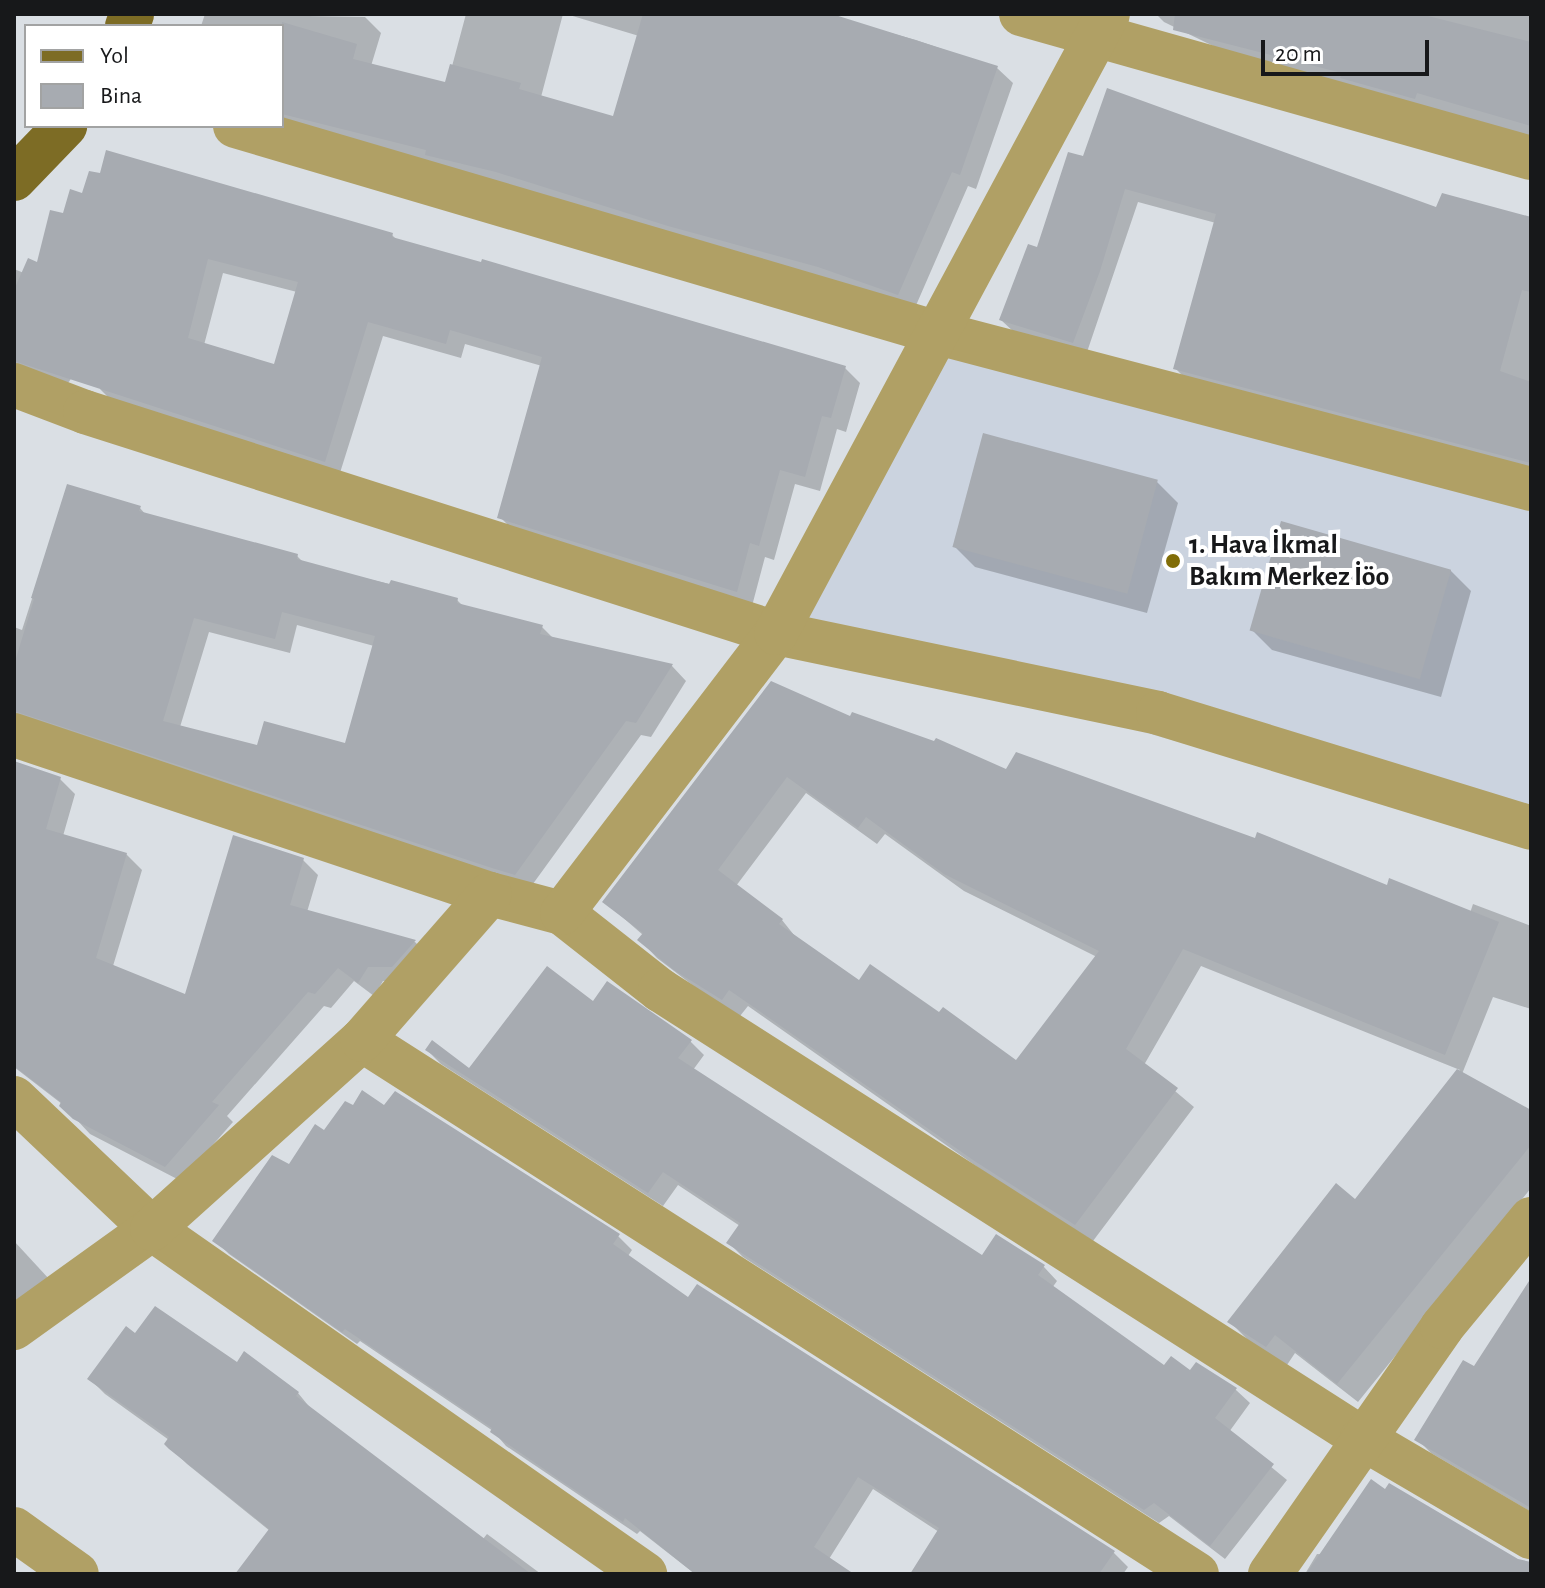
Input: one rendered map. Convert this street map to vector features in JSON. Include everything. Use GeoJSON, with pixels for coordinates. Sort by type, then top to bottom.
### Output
{"type":"FeatureCollection","features":[{"type":"Feature","properties":{"kind":"main road"},"geometry":{"type":"LineString","coordinates":[[14,179],[63,128]]}},
{"type":"Feature","properties":{"kind":"street"},"geometry":{"type":"LineString","coordinates":[[1021,14],[1103,26],[1531,158]]}},
{"type":"Feature","properties":{"kind":"street"},"geometry":{"type":"LineString","coordinates":[[562,913],[776,633],[1103,26]]}},
{"type":"Feature","properties":{"kind":"street"},"geometry":{"type":"LineString","coordinates":[[242,128],[938,333],[1531,489]]}},
{"type":"Feature","properties":{"kind":"street"},"geometry":{"type":"LineString","coordinates":[[14,385],[85,412],[776,633],[1158,713],[1531,828]]}},
{"type":"Feature","properties":{"kind":"street"},"geometry":{"type":"LineString","coordinates":[[14,735],[490,894],[562,913],[660,990],[1362,1438],[1531,1537]]}},
{"type":"Feature","properties":{"kind":"street"},"geometry":{"type":"LineString","coordinates":[[14,1328],[152,1229],[362,1040],[490,894]]}},
{"type":"Feature","properties":{"kind":"street"},"geometry":{"type":"LineString","coordinates":[[362,1040],[1197,1574]]}},
{"type":"Feature","properties":{"kind":"street"},"geometry":{"type":"LineString","coordinates":[[14,1098],[152,1229],[645,1574]]}},
{"type":"Feature","properties":{"kind":"street"},"geometry":{"type":"LineString","coordinates":[[1270,1574],[1442,1327],[1531,1219]]}},
{"type":"Feature","properties":{"kind":"street"},"geometry":{"type":"LineString","coordinates":[[14,1529],[77,1574]]}},
{"type":"Feature","properties":{"kind":"shaded area","name":"1. Hava İkmal Bakım Merkez İöo"},"geometry":{"type":"Polygon","coordinates":[[[938,333],[1531,489],[1531,837],[776,633],[938,333]]]}},
{"type":"Feature","properties":{"kind":"building"},"geometry":{"type":"Polygon","coordinates":[[[643,14],[832,14],[998,66],[960,175],[952,172],[898,295],[818,267],[668,226],[496,172],[425,155],[426,150],[284,114],[282,22],[357,44],[353,59],[445,82],[450,64],[521,83],[519,89],[613,116],[643,14]]]}},
{"type":"Feature","properties":{"kind":"building"},"geometry":{"type":"Polygon","coordinates":[[[1175,14],[1420,14],[1531,42],[1531,126],[1417,93],[1415,99],[1340,78],[1342,73],[1173,30],[1175,14]]]}},
{"type":"Feature","properties":{"kind":"building"},"geometry":{"type":"Polygon","coordinates":[[[1107,88],[1436,207],[1442,193],[1531,217],[1531,292],[1522,290],[1500,371],[1531,382],[1531,463],[1173,369],[1216,214],[1125,189],[1100,271],[1073,343],[999,320],[1028,244],[1037,247],[1068,152],[1083,156],[1107,88]]]}},
{"type":"Feature","properties":{"kind":"building"},"geometry":{"type":"Polygon","coordinates":[[[106,150],[393,233],[392,237],[481,262],[482,259],[846,366],[831,418],[822,416],[805,477],[780,470],[759,546],[750,543],[737,592],[497,518],[542,357],[450,330],[446,344],[368,322],[325,462],[14,361],[14,290],[28,258],[37,262],[50,210],[63,213],[70,189],[82,193],[89,171],[100,173],[106,150]],[[208,259],[188,338],[274,364],[298,282],[208,259]]]}},
{"type":"Feature","properties":{"kind":"building"},"geometry":{"type":"Polygon","coordinates":[[[983,433],[1158,480],[1127,594],[952,547],[983,433]]]}},
{"type":"Feature","properties":{"kind":"building"},"geometry":{"type":"Polygon","coordinates":[[[67,484],[141,506],[139,511],[298,554],[297,559],[389,584],[391,580],[458,598],[457,603],[543,625],[540,634],[673,664],[636,723],[626,721],[515,875],[14,711],[14,665],[34,599],[31,598],[67,484]],[[282,612],[275,639],[194,618],[163,721],[257,745],[264,721],[345,743],[375,636],[282,612]]]}},
{"type":"Feature","properties":{"kind":"building"},"geometry":{"type":"Polygon","coordinates":[[[1281,521],[1451,570],[1420,679],[1250,631],[1281,521]]]}},
{"type":"Feature","properties":{"kind":"building"},"geometry":{"type":"Polygon","coordinates":[[[771,681],[850,716],[852,712],[934,741],[936,738],[1006,769],[1016,752],[1255,838],[1257,832],[1387,885],[1389,878],[1499,922],[1445,1055],[1183,949],[1126,1049],[1178,1088],[1075,1225],[976,1162],[729,990],[722,1000],[674,970],[637,940],[643,933],[602,902],[771,681]],[[787,777],[718,870],[783,919],[779,924],[859,980],[870,964],[939,1012],[943,1007],[1016,1060],[1099,951],[944,874],[866,817],[858,828],[787,777]]]}},
{"type":"Feature","properties":{"kind":"building"},"geometry":{"type":"Polygon","coordinates":[[[14,761],[61,777],[46,829],[127,853],[96,958],[185,994],[233,835],[304,858],[290,905],[416,940],[392,967],[368,967],[358,983],[338,968],[315,994],[308,992],[212,1102],[219,1105],[165,1167],[73,1119],[59,1106],[61,1102],[14,1066],[14,761]]]}},
{"type":"Feature","properties":{"kind":"building"},"geometry":{"type":"Polygon","coordinates":[[[547,966],[593,1001],[607,981],[692,1040],[678,1058],[982,1255],[996,1234],[1045,1265],[1038,1275],[1164,1365],[1171,1356],[1190,1370],[1196,1362],[1237,1388],[1215,1418],[1274,1464],[1210,1546],[1154,1503],[1144,1510],[726,1243],[740,1223],[663,1172],[648,1193],[425,1050],[432,1040],[469,1068],[547,966]]]}},
{"type":"Feature","properties":{"kind":"building"},"geometry":{"type":"Polygon","coordinates":[[[1457,1069],[1531,1110],[1531,1145],[1337,1384],[1275,1335],[1266,1347],[1227,1322],[1336,1183],[1355,1199],[1457,1069]]]}},
{"type":"Feature","properties":{"kind":"building"},"geometry":{"type":"Polygon","coordinates":[[[362,1090],[384,1105],[395,1091],[620,1234],[613,1244],[688,1297],[697,1284],[1115,1551],[1099,1574],[910,1574],[939,1528],[858,1477],[814,1547],[854,1574],[695,1574],[625,1518],[623,1522],[560,1480],[490,1432],[492,1428],[345,1329],[342,1332],[212,1241],[272,1155],[289,1164],[315,1124],[324,1130],[345,1101],[353,1105],[362,1090]]]}},
{"type":"Feature","properties":{"kind":"building"},"geometry":{"type":"Polygon","coordinates":[[[1531,1278],[1531,1508],[1414,1440],[1463,1360],[1474,1366],[1531,1278]]]}},
{"type":"Feature","properties":{"kind":"building"},"geometry":{"type":"Polygon","coordinates":[[[155,1306],[237,1362],[244,1351],[299,1392],[296,1396],[531,1574],[235,1574],[269,1529],[169,1449],[164,1444],[169,1437],[87,1379],[126,1326],[135,1333],[155,1306]]]}},
{"type":"Feature","properties":{"kind":"building"},"geometry":{"type":"Polygon","coordinates":[[[1371,1479],[1385,1489],[1389,1483],[1518,1559],[1531,1562],[1531,1574],[1306,1574],[1371,1479]]]}},
{"type":"Feature","properties":{"kind":"place","name":"1. Hava İkmal Bakım Merkez İöo"},"geometry":{"type":"Point","coordinates":[1173,561]}}]}
